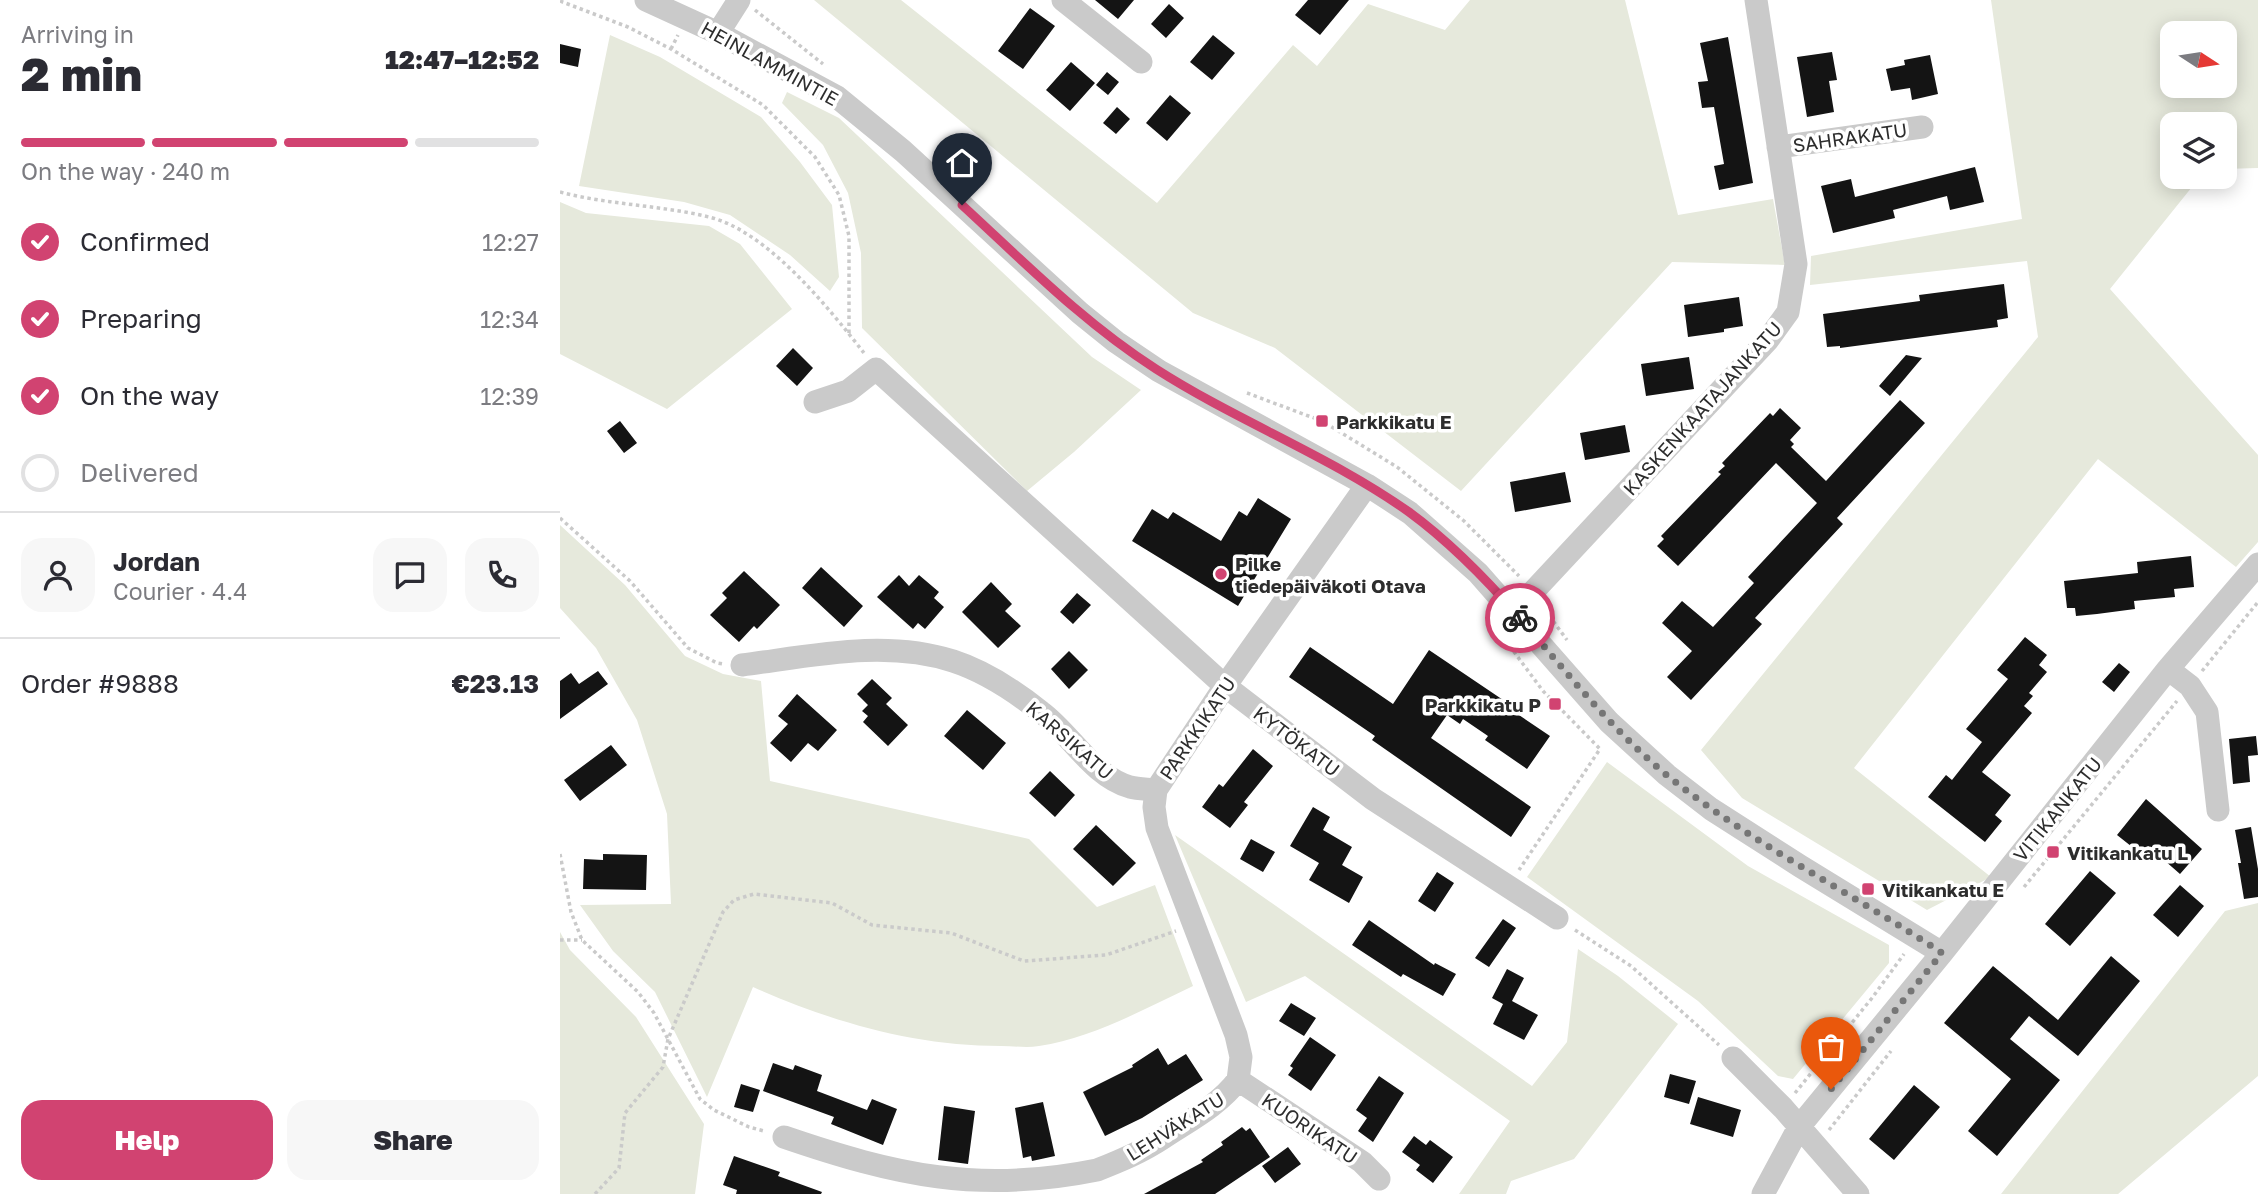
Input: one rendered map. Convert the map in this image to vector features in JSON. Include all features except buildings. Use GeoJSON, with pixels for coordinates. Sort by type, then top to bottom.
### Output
{"type":"FeatureCollection","features":[{"type":"Feature","properties":{"kind":"street","name":"HEINLAMMINTIE"},"geometry":{"type":"LineString","coordinates":[[646,0],[718,33],[837,97],[904,151],[1080,313],[1116,342],[1159,371],[1367,485],[1410,513],[1478,573],[1609,722],[1667,775],[1711,808],[1789,859],[1942,953]]}},
{"type":"Feature","properties":{"kind":"street"},"geometry":{"type":"LineString","coordinates":[[1063,0],[1141,62]]}},
{"type":"Feature","properties":{"kind":"street","name":"KASKENKAATAJANKATU"},"geometry":{"type":"LineString","coordinates":[[1514,612],[1766,341],[1788,312],[1796,264],[1756,0]]}},
{"type":"Feature","properties":{"kind":"street"},"geometry":{"type":"LineString","coordinates":[[718,33],[746,4]]}},
{"type":"Feature","properties":{"kind":"street","name":"SAHRAKATU"},"geometry":{"type":"LineString","coordinates":[[1779,147],[1922,127]]}},
{"type":"Feature","properties":{"kind":"street"},"geometry":{"type":"LineString","coordinates":[[815,402],[848,391],[876,369]]}},
{"type":"Feature","properties":{"kind":"street","name":"KYTÖKATU"},"geometry":{"type":"LineString","coordinates":[[876,369],[1224,686],[1373,799],[1557,918]]}},
{"type":"Feature","properties":{"kind":"street","name":"PARKKIKATU"},"geometry":{"type":"LineString","coordinates":[[1238,1080],[1241,1058],[1236,1035],[1157,828],[1154,807],[1156,790],[1224,686],[1367,485]]}},
{"type":"Feature","properties":{"kind":"street","name":"VITIKANKATU"},"geometry":{"type":"LineString","coordinates":[[1763,1194],[1799,1128],[2168,669],[2258,564]]}},
{"type":"Feature","properties":{"kind":"street","name":"KARSIKATU"},"geometry":{"type":"LineString","coordinates":[[742,665],[866,650],[905,652],[954,661],[996,682],[1042,712],[1113,780],[1131,787],[1156,790]]}},
{"type":"Feature","properties":{"kind":"street"},"geometry":{"type":"LineString","coordinates":[[2168,669],[2190,686],[2207,712],[2218,810]]}},
{"type":"Feature","properties":{"kind":"street"},"geometry":{"type":"LineString","coordinates":[[1732,1058],[1783,1108],[1858,1194]]}},
{"type":"Feature","properties":{"kind":"street","name":"LEHVÄKATU"},"geometry":{"type":"LineString","coordinates":[[784,1137],[910,1180],[947,1188],[980,1191],[1042,1188],[1076,1178],[1139,1153],[1224,1099],[1238,1080]]}},
{"type":"Feature","properties":{"kind":"street","name":"KUORIKATU"},"geometry":{"type":"LineString","coordinates":[[1238,1080],[1362,1162],[1379,1180]]}},
{"type":"Feature","properties":{"kind":"path"},"geometry":{"type":"LineString","coordinates":[[560,1],[628,27],[671,49],[763,105],[815,157],[839,195],[849,236],[849,335]]}},
{"type":"Feature","properties":{"kind":"path"},"geometry":{"type":"LineString","coordinates":[[746,4],[828,69]]}},
{"type":"Feature","properties":{"kind":"path"},"geometry":{"type":"LineString","coordinates":[[560,192],[594,201],[710,217],[744,230],[792,271],[876,369]]}},
{"type":"Feature","properties":{"kind":"path"},"geometry":{"type":"LineString","coordinates":[[1246,393],[1322,421],[1397,467],[1464,521],[1534,590],[1550,620],[1568,640]]}},
{"type":"Feature","properties":{"kind":"path"},"geometry":{"type":"LineString","coordinates":[[1341,471],[1357,443]]}},
{"type":"Feature","properties":{"kind":"path"},"geometry":{"type":"LineString","coordinates":[[560,518],[630,581],[688,648],[718,663],[742,665]]}},
{"type":"Feature","properties":{"kind":"path"},"geometry":{"type":"LineString","coordinates":[[2020,892],[2258,602]]}},
{"type":"Feature","properties":{"kind":"path"},"geometry":{"type":"LineString","coordinates":[[1495,626],[1543,691],[1600,749],[1508,886]]}},
{"type":"Feature","properties":{"kind":"path"},"geometry":{"type":"LineString","coordinates":[[560,854],[571,912],[582,940],[638,992],[654,1013],[700,1099],[714,1110],[749,1127],[784,1137]]}},
{"type":"Feature","properties":{"kind":"path"},"geometry":{"type":"LineString","coordinates":[[595,1194],[619,1167],[625,1113],[663,1067],[668,1039],[723,912],[734,900],[754,894],[832,903],[872,925],[951,933],[1024,961],[1106,955],[1194,925]]}},
{"type":"Feature","properties":{"kind":"path"},"geometry":{"type":"LineString","coordinates":[[1557,918],[1631,966],[1700,1026],[1732,1058]]}},
{"type":"Feature","properties":{"kind":"path"},"geometry":{"type":"LineString","coordinates":[[1783,1108],[1872,998],[1917,936]]}},
{"type":"Feature","properties":{"kind":"path"},"geometry":{"type":"LineString","coordinates":[[560,940],[582,940]]}},
{"type":"Feature","properties":{"kind":"path"},"geometry":{"type":"LineString","coordinates":[[1816,1145],[1894,1047]]}},
{"type":"Feature","properties":{"kind":"shaded area"},"geometry":{"type":"Polygon","coordinates":[[[814,0],[901,0],[1157,203],[1293,45],[1317,66],[1368,4],[1445,30],[1470,0],[1625,0],[1678,215],[1773,199],[1785,265],[1672,262],[1461,491],[1275,348],[1193,313],[814,0]]]}},
{"type":"Feature","properties":{"kind":"shaded area"},"geometry":{"type":"Polygon","coordinates":[[[1991,0],[2258,0],[2258,168],[2237,169],[2237,112],[2160,112],[2160,189],[2190,189],[2110,289],[2258,455],[2258,542],[2236,567],[2098,459],[1854,768],[1991,877],[1927,910],[1742,798],[1701,750],[2038,337],[2027,261],[1810,285],[1811,256],[2022,219],[1991,0]]]}},
{"type":"Feature","properties":{"kind":"shaded area"},"geometry":{"type":"Polygon","coordinates":[[[610,35],[660,57],[761,117],[800,162],[832,205],[839,277],[830,291],[790,255],[730,215],[684,202],[579,186],[610,35]]]}},
{"type":"Feature","properties":{"kind":"shaded area"},"geometry":{"type":"Polygon","coordinates":[[[787,92],[839,118],[1092,357],[1141,390],[1027,491],[862,328],[861,253],[848,193],[823,145],[782,103],[787,92]]]}},
{"type":"Feature","properties":{"kind":"shaded area"},"geometry":{"type":"Polygon","coordinates":[[[560,202],[586,213],[709,226],[740,244],[792,309],[667,409],[560,354],[560,202]]]}},
{"type":"Feature","properties":{"kind":"shaded area"},"geometry":{"type":"Polygon","coordinates":[[[560,525],[625,585],[685,656],[723,674],[761,681],[770,781],[1029,839],[1097,907],[1155,885],[1193,986],[1099,1030],[1059,1042],[1025,1047],[969,1045],[905,1037],[843,1021],[753,987],[707,1097],[655,992],[613,951],[580,905],[671,904],[667,814],[637,720],[596,648],[560,608],[560,525]]]}},
{"type":"Feature","properties":{"kind":"shaded area"},"geometry":{"type":"Polygon","coordinates":[[[1607,762],[1748,866],[1889,945],[1889,963],[1793,1079],[1778,1076],[1698,1001],[1527,877],[1607,762]]]}},
{"type":"Feature","properties":{"kind":"shaded area"},"geometry":{"type":"Polygon","coordinates":[[[1175,835],[1532,1086],[1567,1042],[1578,949],[1618,976],[1678,1024],[1574,1159],[1511,1181],[1506,1194],[1459,1194],[1510,1121],[1305,976],[1246,1002],[1175,835]]]}},
{"type":"Feature","properties":{"kind":"shaded area"},"geometry":{"type":"Polygon","coordinates":[[[2258,903],[2258,1076],[2118,1194],[2001,1194],[2225,911],[2258,903]]]}},
{"type":"Feature","properties":{"kind":"shaded area"},"geometry":{"type":"Polygon","coordinates":[[[560,932],[570,950],[636,1017],[704,1124],[695,1194],[560,1194],[560,932]]]}},
{"type":"Feature","properties":{"kind":"way so far"},"geometry":{"type":"LineString","coordinates":[[1520,618],[1609,722],[1667,775],[1755,838],[1942,953],[1831,1089]]}},
{"type":"Feature","properties":{"kind":"place","name":"Parkkikatu E"},"geometry":{"type":"Point","coordinates":[1322,421]}},
{"type":"Feature","properties":{"kind":"place","name":"Pilke tiedepäiväkoti Otava"},"geometry":{"type":"Point","coordinates":[1221,574]}},
{"type":"Feature","properties":{"kind":"place","name":"Parkkikatu P"},"geometry":{"type":"Point","coordinates":[1555,704]}},
{"type":"Feature","properties":{"kind":"place","name":"Vitikankatu L"},"geometry":{"type":"Point","coordinates":[2053,852]}},
{"type":"Feature","properties":{"kind":"place","name":"Vitikankatu E"},"geometry":{"type":"Point","coordinates":[1868,889]}},
{"type":"Feature","properties":{"kind":"route"},"geometry":{"type":"LineString","coordinates":[[962,205],[1080,313],[1116,342],[1159,371],[1367,485],[1410,513],[1478,573],[1520,618]]}}]}
